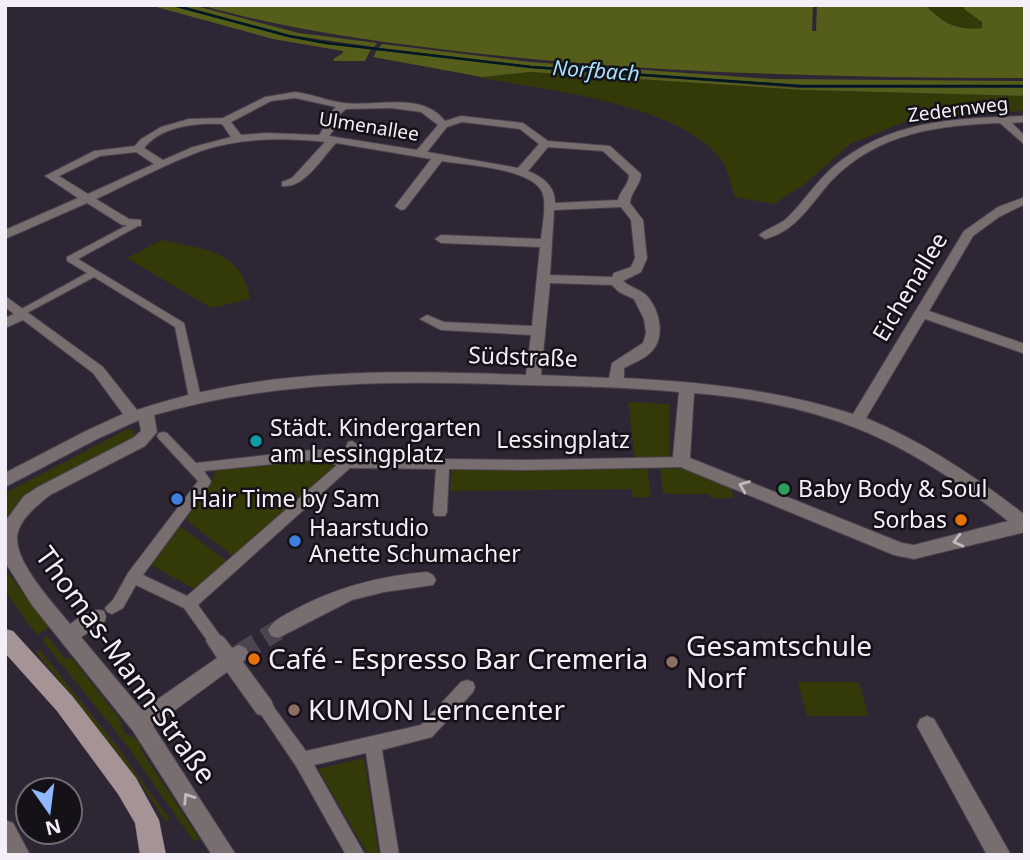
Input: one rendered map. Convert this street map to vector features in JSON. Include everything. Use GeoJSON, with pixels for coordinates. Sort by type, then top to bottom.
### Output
{"type":"FeatureCollection","features":[{"type":"Feature","properties":{"kind":"main road"},"geometry":{"type":"LineString","coordinates":[[5,638],[65,704],[127,786],[147,820],[153,855],[170,855]]}},
{"type":"Feature","properties":{"kind":"street"},"geometry":{"type":"LineString","coordinates":[[138,149],[146,137],[189,122],[225,121],[254,102],[275,96],[312,97],[343,106],[379,104],[416,108],[431,112],[443,125]]}},
{"type":"Feature","properties":{"kind":"street"},"geometry":{"type":"LineString","coordinates":[[286,184],[296,180],[327,139],[332,126],[332,115],[343,106]]}},
{"type":"Feature","properties":{"kind":"street"},"geometry":{"type":"LineString","coordinates":[[420,153],[443,125],[465,119],[514,124],[529,129],[545,144],[608,149],[635,174],[635,181],[625,194],[624,203],[637,220],[641,258],[636,269],[620,276],[616,281]]}},
{"type":"Feature","properties":{"kind":"street","name":"Zedernweg"},"geometry":{"type":"LineString","coordinates":[[765,235],[781,229],[830,176],[872,145],[919,128],[1025,119]]}},
{"type":"Feature","properties":{"kind":"street"},"geometry":{"type":"LineString","coordinates":[[1003,120],[1025,142]]}},
{"type":"Feature","properties":{"kind":"street"},"geometry":{"type":"LineString","coordinates":[[225,121],[238,139]]}},
{"type":"Feature","properties":{"kind":"street","name":"Ulmenallee"},"geometry":{"type":"LineString","coordinates":[[5,235],[197,149],[238,139],[293,135],[420,153],[521,172],[535,178],[546,188],[549,207],[533,380]]}},
{"type":"Feature","properties":{"kind":"street"},"geometry":{"type":"LineString","coordinates":[[521,172],[545,144]]}},
{"type":"Feature","properties":{"kind":"street"},"geometry":{"type":"LineString","coordinates":[[137,223],[125,222],[55,179],[52,174],[98,153],[138,149],[162,164]]}},
{"type":"Feature","properties":{"kind":"street"},"geometry":{"type":"LineString","coordinates":[[401,206],[439,157]]}},
{"type":"Feature","properties":{"kind":"street","name":"Eichenallee"},"geometry":{"type":"LineString","coordinates":[[857,421],[968,234],[1010,204],[1025,200]]}},
{"type":"Feature","properties":{"kind":"street"},"geometry":{"type":"LineString","coordinates":[[549,207],[624,203]]}},
{"type":"Feature","properties":{"kind":"street"},"geometry":{"type":"LineString","coordinates":[[137,223],[71,258],[180,325],[195,398]]}},
{"type":"Feature","properties":{"kind":"street"},"geometry":{"type":"LineString","coordinates":[[441,239],[547,243]]}},
{"type":"Feature","properties":{"kind":"street"},"geometry":{"type":"LineString","coordinates":[[5,324],[95,273]]}},
{"type":"Feature","properties":{"kind":"street"},"geometry":{"type":"LineString","coordinates":[[544,279],[616,281]]}},
{"type":"Feature","properties":{"kind":"street"},"geometry":{"type":"LineString","coordinates":[[616,281],[620,288],[640,297],[647,306],[652,340],[648,347],[617,366],[617,383]]}},
{"type":"Feature","properties":{"kind":"street"},"geometry":{"type":"LineString","coordinates":[[5,300],[98,370],[156,434],[205,481],[133,577],[118,604],[68,635]]}},
{"type":"Feature","properties":{"kind":"street"},"geometry":{"type":"LineString","coordinates":[[921,313],[1025,349]]}},
{"type":"Feature","properties":{"kind":"street"},"geometry":{"type":"LineString","coordinates":[[427,319],[441,326],[539,331]]}},
{"type":"Feature","properties":{"kind":"street","name":"Südstraße"},"geometry":{"type":"LineString","coordinates":[[5,481],[139,414],[195,398],[280,384],[364,378],[617,383],[743,392],[786,400],[857,421],[881,431],[965,480],[1024,524]]}},
{"type":"Feature","properties":{"kind":"street"},"geometry":{"type":"LineString","coordinates":[[687,387],[681,456],[684,462],[900,550],[914,552],[1024,524]]}},
{"type":"Feature","properties":{"kind":"street","name":"Thomas-Mann-Straße"},"geometry":{"type":"LineString","coordinates":[[156,434],[39,494],[20,511],[9,530],[7,543],[12,562],[140,724],[225,855]]}},
{"type":"Feature","properties":{"kind":"street"},"geometry":{"type":"LineString","coordinates":[[189,604],[347,463],[352,446]]}},
{"type":"Feature","properties":{"kind":"street","name":"Lessingplatz"},"geometry":{"type":"LineString","coordinates":[[193,468],[312,455],[347,463],[684,462]]}},
{"type":"Feature","properties":{"kind":"street"},"geometry":{"type":"LineString","coordinates":[[440,512],[443,464]]}},
{"type":"Feature","properties":{"kind":"street"},"geometry":{"type":"LineString","coordinates":[[133,577],[189,604],[216,641],[234,657],[264,707],[303,761],[356,855]]}},
{"type":"Feature","properties":{"kind":"street"},"geometry":{"type":"LineString","coordinates":[[278,630],[340,594],[386,583],[427,580]]}},
{"type":"Feature","properties":{"kind":"street"},"geometry":{"type":"LineString","coordinates":[[140,724],[234,657]]}},
{"type":"Feature","properties":{"kind":"street"},"geometry":{"type":"LineString","coordinates":[[303,761],[426,732],[467,687]]}},
{"type":"Feature","properties":{"kind":"street"},"geometry":{"type":"LineString","coordinates":[[927,726],[1000,855]]}},
{"type":"Feature","properties":{"kind":"street"},"geometry":{"type":"LineString","coordinates":[[373,744],[390,855]]}},
{"type":"Feature","properties":{"kind":"street"},"geometry":{"type":"LineString","coordinates":[[5,831],[19,855]]}},
{"type":"Feature","properties":{"kind":"green space"},"geometry":{"type":"Polygon","coordinates":[[[149,5],[169,5],[288,37],[371,49],[365,61],[334,61],[343,51],[273,39],[149,5]]]}},
{"type":"Feature","properties":{"kind":"green space"},"geometry":{"type":"Polygon","coordinates":[[[178,5],[192,5],[299,33],[377,43],[374,47],[289,35],[178,5]]]}},
{"type":"Feature","properties":{"kind":"green space"},"geometry":{"type":"Polygon","coordinates":[[[201,5],[813,5],[812,31],[816,31],[817,5],[925,5],[938,17],[957,27],[973,29],[982,28],[982,22],[964,9],[965,5],[1025,5],[1025,78],[749,73],[542,60],[336,35],[201,5]]]}},
{"type":"Feature","properties":{"kind":"green space"},"geometry":{"type":"Polygon","coordinates":[[[925,5],[965,5],[964,9],[980,18],[982,28],[957,27],[937,17],[925,5]]]}},
{"type":"Feature","properties":{"kind":"green space"},"geometry":{"type":"Polygon","coordinates":[[[382,44],[531,62],[772,79],[1025,81],[1025,86],[800,85],[531,66],[379,48],[382,44]]]}},
{"type":"Feature","properties":{"kind":"green space"},"geometry":{"type":"Polygon","coordinates":[[[377,50],[531,68],[800,88],[1025,88],[1025,96],[805,90],[530,72],[482,77],[373,57],[377,50]]]}},
{"type":"Feature","properties":{"kind":"green space"},"geometry":{"type":"Polygon","coordinates":[[[530,72],[805,90],[1025,96],[1025,111],[975,113],[904,122],[850,144],[806,183],[774,204],[735,197],[722,161],[702,141],[675,125],[609,102],[478,77],[530,72]]]}},
{"type":"Feature","properties":{"kind":"green space"},"geometry":{"type":"Polygon","coordinates":[[[162,240],[206,250],[229,261],[239,270],[250,299],[211,308],[127,258],[162,240]]]}},
{"type":"Feature","properties":{"kind":"green space"},"geometry":{"type":"Polygon","coordinates":[[[628,402],[669,404],[669,458],[635,457],[628,402]]]}},
{"type":"Feature","properties":{"kind":"green space"},"geometry":{"type":"Polygon","coordinates":[[[130,428],[135,434],[134,439],[5,523],[5,493],[130,428]]]}},
{"type":"Feature","properties":{"kind":"green space"},"geometry":{"type":"Polygon","coordinates":[[[325,457],[338,463],[234,557],[188,521],[187,514],[216,474],[210,470],[325,457]]]}},
{"type":"Feature","properties":{"kind":"green space"},"geometry":{"type":"Polygon","coordinates":[[[647,468],[651,497],[633,497],[632,489],[450,491],[452,470],[647,468]]]}},
{"type":"Feature","properties":{"kind":"green space"},"geometry":{"type":"Polygon","coordinates":[[[660,468],[689,469],[730,487],[734,498],[710,498],[709,494],[663,494],[660,468]]]}},
{"type":"Feature","properties":{"kind":"green space"},"geometry":{"type":"Polygon","coordinates":[[[178,525],[228,562],[196,590],[148,563],[178,525]]]}},
{"type":"Feature","properties":{"kind":"green space"},"geometry":{"type":"Polygon","coordinates":[[[5,569],[49,627],[37,635],[5,591],[5,569]]]}},
{"type":"Feature","properties":{"kind":"green space"},"geometry":{"type":"Polygon","coordinates":[[[47,636],[66,660],[71,657],[119,718],[124,733],[140,741],[141,750],[199,838],[194,842],[126,744],[42,640],[47,636]]]}},
{"type":"Feature","properties":{"kind":"green space"},"geometry":{"type":"Polygon","coordinates":[[[39,649],[119,749],[170,820],[166,822],[136,777],[36,652],[39,649]]]}},
{"type":"Feature","properties":{"kind":"green space"},"geometry":{"type":"Polygon","coordinates":[[[798,682],[859,682],[868,716],[807,716],[798,682]]]}},
{"type":"Feature","properties":{"kind":"green space"},"geometry":{"type":"Polygon","coordinates":[[[364,758],[379,855],[368,855],[318,769],[364,758]]]}},
{"type":"Feature","properties":{"kind":"waterway","name":"Norfbach"},"geometry":{"type":"LineString","coordinates":[[173,5],[289,36],[326,43],[531,67],[801,86],[1025,86]]}},
{"type":"Feature","properties":{"kind":"tunnel"},"geometry":{"type":"LineString","coordinates":[[239,654],[278,630]]}},
{"type":"Feature","properties":{"kind":"place","name":"Städt. Kindergarten am Lessingplatz"},"geometry":{"type":"Point","coordinates":[256,441]}},
{"type":"Feature","properties":{"kind":"place","name":"Baby Body & Soul"},"geometry":{"type":"Point","coordinates":[784,489]}},
{"type":"Feature","properties":{"kind":"place","name":"Hair Time by Sam"},"geometry":{"type":"Point","coordinates":[177,499]}},
{"type":"Feature","properties":{"kind":"place","name":"Sorbas"},"geometry":{"type":"Point","coordinates":[961,520]}},
{"type":"Feature","properties":{"kind":"place","name":"Haarstudio Anette Schumacher"},"geometry":{"type":"Point","coordinates":[295,541]}},
{"type":"Feature","properties":{"kind":"place","name":"Café - Espresso Bar Cremeria"},"geometry":{"type":"Point","coordinates":[254,659]}},
{"type":"Feature","properties":{"kind":"place","name":"Gesamtschule Norf"},"geometry":{"type":"Point","coordinates":[672,662]}},
{"type":"Feature","properties":{"kind":"place","name":"KUMON Lerncenter"},"geometry":{"type":"Point","coordinates":[294,710]}}]}
